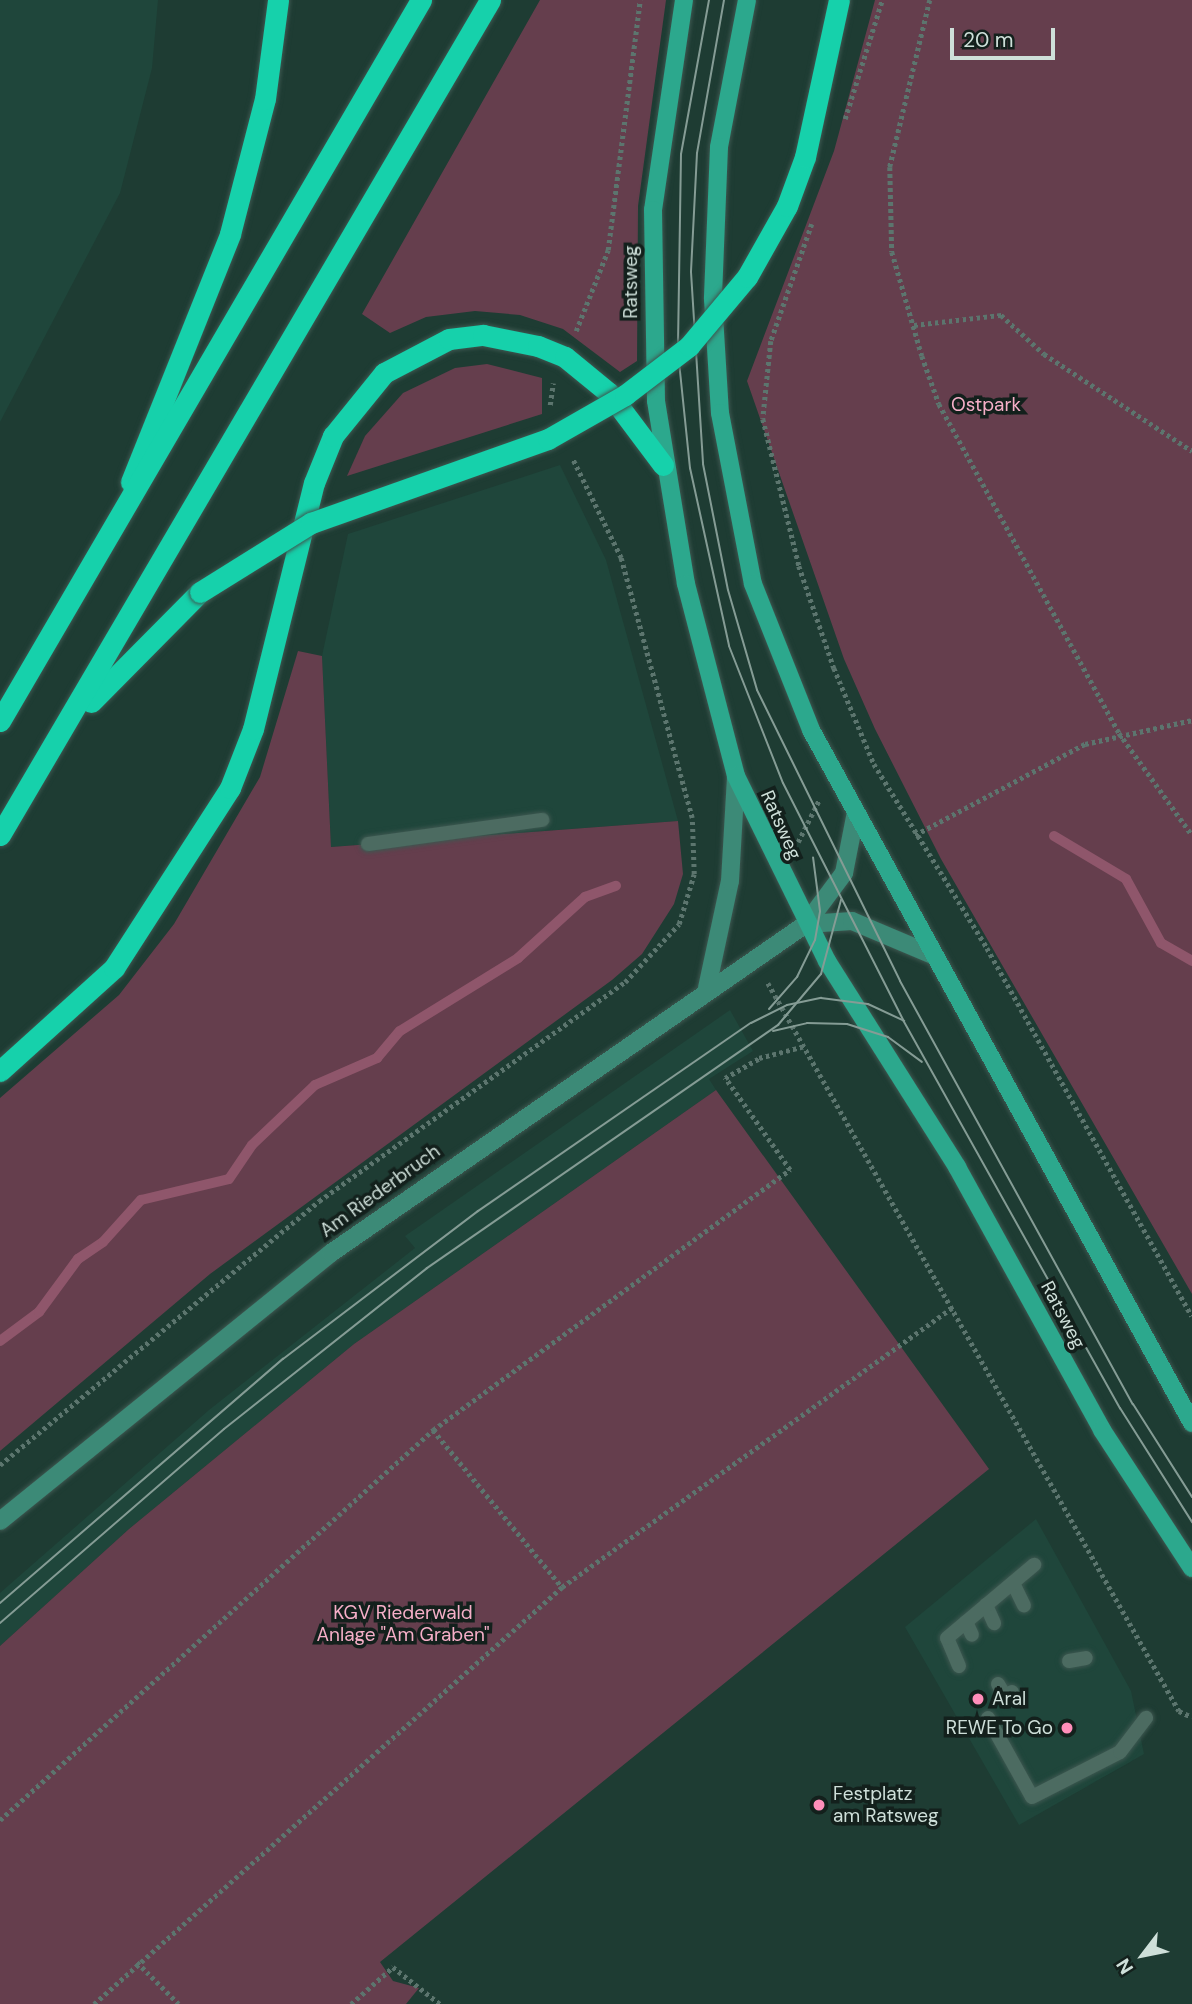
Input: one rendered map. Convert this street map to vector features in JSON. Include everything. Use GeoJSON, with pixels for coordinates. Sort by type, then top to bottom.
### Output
{"type":"FeatureCollection","features":[{"type":"Feature","properties":{"kind":"highway"},"geometry":{"type":"LineString","coordinates":[[105,549],[230,234],[265,99],[278,0]]}},
{"type":"Feature","properties":{"kind":"highway"},"geometry":{"type":"LineString","coordinates":[[0,721],[105,549],[421,0]]}},
{"type":"Feature","properties":{"kind":"highway"},"geometry":{"type":"LineString","coordinates":[[0,835],[68,726],[490,0]]}},
{"type":"Feature","properties":{"kind":"highway"},"geometry":{"type":"LineString","coordinates":[[68,726],[200,593],[310,523],[548,439],[636,387],[689,346],[747,277],[787,206],[805,157],[839,0]]}},
{"type":"Feature","properties":{"kind":"highway"},"geometry":{"type":"LineString","coordinates":[[0,1071],[114,968],[229,788],[253,729],[314,483],[333,436],[384,373],[449,339],[483,335],[538,346],[565,357],[609,393],[663,465]]}},
{"type":"Feature","properties":{"kind":"main road","name":"Ratsweg"},"geometry":{"type":"LineString","coordinates":[[684,0],[653,210],[652,338],[663,465],[702,651],[736,776],[776,867],[806,924],[957,1167],[1108,1440],[1192,1568]]}},
{"type":"Feature","properties":{"kind":"main road"},"geometry":{"type":"LineString","coordinates":[[747,0],[719,147],[713,299],[720,413],[739,532],[769,636],[856,812],[1192,1423]]}},
{"type":"Feature","properties":{"kind":"main road"},"geometry":{"type":"LineString","coordinates":[[707,988],[730,881],[736,776]]}},
{"type":"Feature","properties":{"kind":"main road"},"geometry":{"type":"LineString","coordinates":[[806,924],[844,873],[856,812]]}},
{"type":"Feature","properties":{"kind":"main road"},"geometry":{"type":"LineString","coordinates":[[806,924],[852,921],[935,956]]}},
{"type":"Feature","properties":{"kind":"main road","name":"Am Riederbruch"},"geometry":{"type":"LineString","coordinates":[[0,1521],[331,1253],[707,988],[806,924]]}},
{"type":"Feature","properties":{"kind":"lane"},"geometry":{"type":"LineString","coordinates":[[368,844],[542,820]]}},
{"type":"Feature","properties":{"kind":"lane"},"geometry":{"type":"LineString","coordinates":[[959,1666],[947,1638],[969,1628],[986,1605],[1034,1565]]}},
{"type":"Feature","properties":{"kind":"lane"},"geometry":{"type":"LineString","coordinates":[[1013,1583],[1024,1606]]}},
{"type":"Feature","properties":{"kind":"lane"},"geometry":{"type":"LineString","coordinates":[[986,1605],[994,1623]]}},
{"type":"Feature","properties":{"kind":"lane"},"geometry":{"type":"LineString","coordinates":[[1069,1661],[1086,1658]]}},
{"type":"Feature","properties":{"kind":"lane"},"geometry":{"type":"LineString","coordinates":[[998,1684],[1005,1696],[1013,1692]]}},
{"type":"Feature","properties":{"kind":"lane"},"geometry":{"type":"LineString","coordinates":[[988,1717],[1032,1797],[1120,1752],[1146,1718]]}},
{"type":"Feature","properties":{"kind":"path"},"geometry":{"type":"LineString","coordinates":[[841,131],[882,0]]}},
{"type":"Feature","properties":{"kind":"path"},"geometry":{"type":"LineString","coordinates":[[930,0],[890,167],[892,251],[914,325],[939,404],[1119,733],[1192,835]]}},
{"type":"Feature","properties":{"kind":"path"},"geometry":{"type":"LineString","coordinates":[[817,208],[771,341],[763,419],[799,566],[874,764],[915,835],[987,948],[1192,1316]]}},
{"type":"Feature","properties":{"kind":"path"},"geometry":{"type":"LineString","coordinates":[[914,325],[1001,315],[1044,354],[1192,451]]}},
{"type":"Feature","properties":{"kind":"path"},"geometry":{"type":"LineString","coordinates":[[915,835],[1084,744],[1119,733],[1192,720]]}},
{"type":"Feature","properties":{"kind":"path"},"geometry":{"type":"LineString","coordinates":[[776,867],[792,855],[822,794],[874,764]]}},
{"type":"Feature","properties":{"kind":"path"},"geometry":{"type":"LineString","coordinates":[[0,1465],[309,1208],[625,982],[679,924],[694,874]]}},
{"type":"Feature","properties":{"kind":"path"},"geometry":{"type":"LineString","coordinates":[[767,980],[1179,1712],[1192,1717]]}},
{"type":"Feature","properties":{"kind":"path"},"geometry":{"type":"LineString","coordinates":[[0,1820],[433,1430],[790,1170],[724,1078],[759,1058],[805,1046]]}},
{"type":"Feature","properties":{"kind":"path"},"geometry":{"type":"LineString","coordinates":[[94,2004],[137,1962],[562,1587],[952,1308]]}},
{"type":"Feature","properties":{"kind":"path"},"geometry":{"type":"LineString","coordinates":[[433,1430],[562,1587]]}},
{"type":"Feature","properties":{"kind":"path"},"geometry":{"type":"LineString","coordinates":[[137,1962],[179,2004]]}},
{"type":"Feature","properties":{"kind":"path"},"geometry":{"type":"LineString","coordinates":[[351,2004],[393,1967],[440,2004]]}},
{"type":"Feature","properties":{"kind":"shaded area"},"geometry":{"type":"Polygon","coordinates":[[[0,0],[158,0],[152,68],[120,193],[0,422],[0,0]]]}},
{"type":"Feature","properties":{"kind":"shaded area"},"geometry":{"type":"Polygon","coordinates":[[[560,465],[606,560],[678,821],[331,847],[322,656],[348,534],[560,465]]]}},
{"type":"Feature","properties":{"kind":"shaded area"},"geometry":{"type":"Polygon","coordinates":[[[730,1010],[753,1051],[709,1079],[716,1090],[354,1344],[129,1529],[0,1646],[0,1593],[209,1410],[415,1248],[405,1236],[730,1010]]]}},
{"type":"Feature","properties":{"kind":"shaded area"},"geometry":{"type":"Polygon","coordinates":[[[1036,1519],[1131,1691],[1144,1754],[1019,1825],[905,1627],[1036,1519]]]}},
{"type":"Feature","properties":{"kind":"green space"},"geometry":{"type":"Polygon","coordinates":[[[540,0],[666,0],[638,206],[637,361],[620,372],[563,329],[520,315],[475,311],[426,317],[390,333],[362,314],[540,0]]]}},
{"type":"Feature","properties":{"kind":"green space","name":"Ostpark"},"geometry":{"type":"Polygon","coordinates":[[[875,0],[1192,0],[1192,1294],[941,859],[875,729],[844,659],[747,381],[834,151],[875,0]]]}},
{"type":"Feature","properties":{"kind":"green space"},"geometry":{"type":"Polygon","coordinates":[[[487,364],[542,378],[542,414],[347,476],[365,436],[403,393],[455,368],[487,364]]]}},
{"type":"Feature","properties":{"kind":"green space"},"geometry":{"type":"Polygon","coordinates":[[[298,651],[322,656],[331,847],[678,821],[683,874],[674,904],[642,954],[612,980],[210,1274],[0,1451],[0,1098],[119,995],[174,924],[260,777],[298,651]]]}},
{"type":"Feature","properties":{"kind":"green space","name":"KGV Riederwald Anlage \"Am Graben\""},"geometry":{"type":"Polygon","coordinates":[[[716,1090],[989,1469],[380,1962],[393,1981],[419,1988],[406,2004],[0,2004],[0,1646],[129,1529],[354,1344],[716,1090]]]}},
{"type":"Feature","properties":{"kind":"waterway"},"geometry":{"type":"LineString","coordinates":[[1054,836],[1126,879],[1161,943],[1192,961]]}},
{"type":"Feature","properties":{"kind":"waterway"},"geometry":{"type":"LineString","coordinates":[[0,1341],[39,1312],[78,1259],[103,1242],[141,1200],[229,1179],[252,1145],[315,1085],[377,1058],[400,1031],[518,958],[585,897],[616,886]]}},
{"type":"Feature","properties":{"kind":"tram line"},"geometry":{"type":"LineString","coordinates":[[709,0],[681,154],[678,352],[690,468],[729,646],[783,783],[903,1020],[1120,1408],[1192,1522]]}},
{"type":"Feature","properties":{"kind":"tram line"},"geometry":{"type":"LineString","coordinates":[[724,0],[697,153],[691,272],[703,464],[728,590],[757,690],[900,981],[1133,1404],[1192,1497]]}},
{"type":"Feature","properties":{"kind":"tram line"},"geometry":{"type":"LineString","coordinates":[[769,1009],[797,977],[815,940],[820,911],[813,857]]}},
{"type":"Feature","properties":{"kind":"tram line"},"geometry":{"type":"LineString","coordinates":[[0,1623],[224,1429],[427,1268],[778,1025],[821,974],[841,900]]}},
{"type":"Feature","properties":{"kind":"tram line"},"geometry":{"type":"LineString","coordinates":[[0,1603],[283,1359],[478,1211],[751,1023],[787,1005],[821,998],[868,1004],[904,1021]]}},
{"type":"Feature","properties":{"kind":"tram line"},"geometry":{"type":"LineString","coordinates":[[773,1031],[807,1023],[847,1024],[888,1037],[922,1062]]}},
{"type":"Feature","properties":{"kind":"place","name":"Aral"},"geometry":{"type":"Point","coordinates":[978,1699]}},
{"type":"Feature","properties":{"kind":"place","name":"REWE To Go"},"geometry":{"type":"Point","coordinates":[1067,1728]}},
{"type":"Feature","properties":{"kind":"place","name":"Festplatz am Ratsweg"},"geometry":{"type":"Point","coordinates":[819,1805]}}]}
